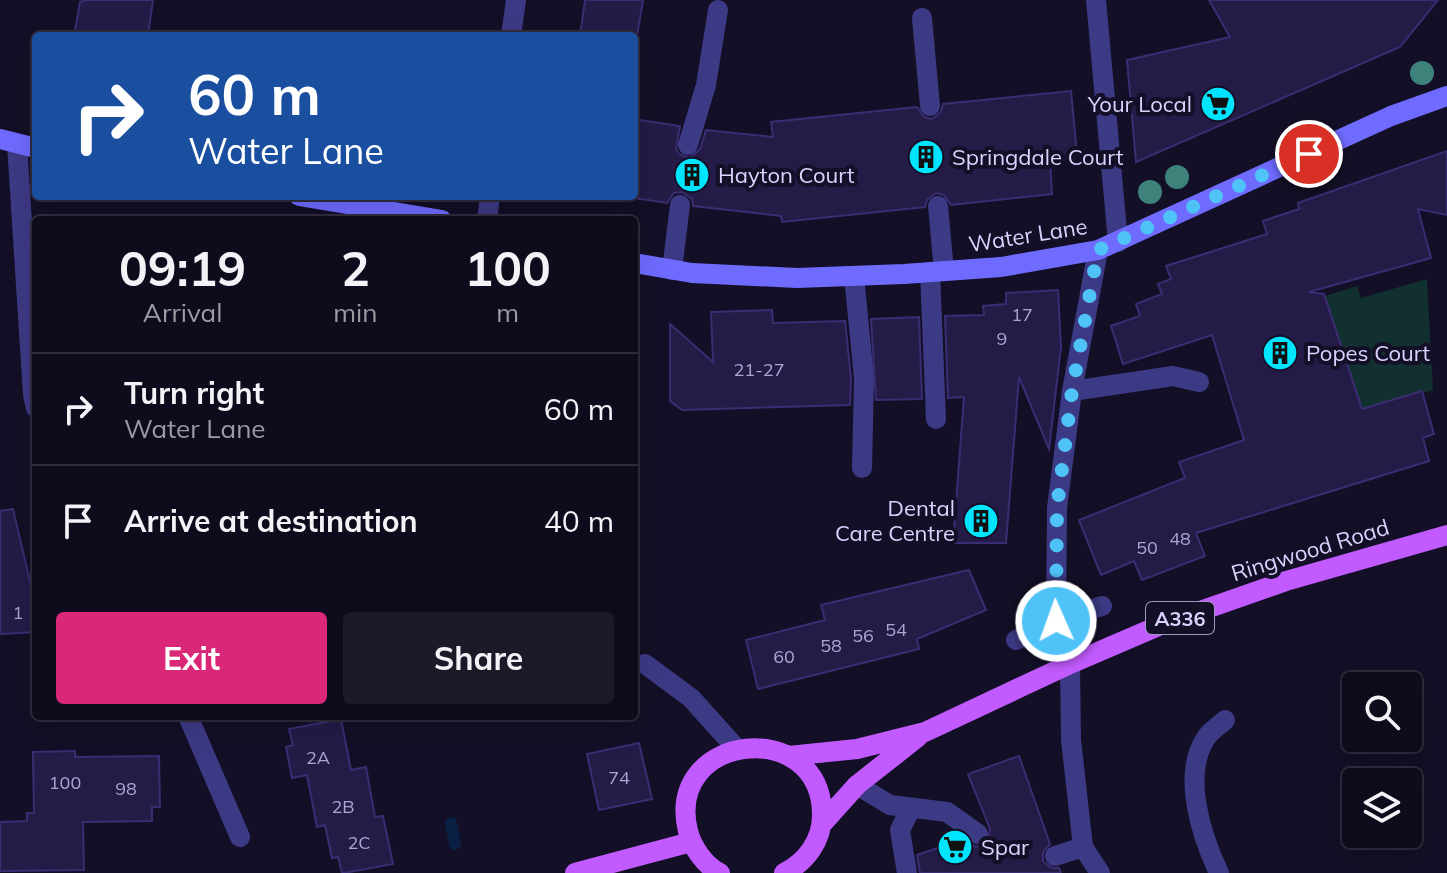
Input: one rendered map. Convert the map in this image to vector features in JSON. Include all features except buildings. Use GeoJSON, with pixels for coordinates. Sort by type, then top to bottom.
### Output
{"type":"FeatureCollection","features":[{"type":"Feature","properties":{"kind":"main road","name":"Ringwood Road"},"geometry":{"type":"LineString","coordinates":[[736,748],[767,747],[789,756],[857,749],[925,732],[1163,624],[1286,581],[1447,535]]}},
{"type":"Feature","properties":{"kind":"main road","name":"Ringwood Road"},"geometry":{"type":"LineString","coordinates":[[784,873],[799,866],[814,846],[822,824],[857,785],[925,732]]}},
{"type":"Feature","properties":{"kind":"main road"},"geometry":{"type":"LineString","coordinates":[[720,873],[712,869],[691,842],[685,819],[686,802],[697,775],[714,758],[736,748]]}},
{"type":"Feature","properties":{"kind":"main road"},"geometry":{"type":"LineString","coordinates":[[789,756],[807,771],[814,782],[822,805],[822,824]]}},
{"type":"Feature","properties":{"kind":"main road"},"geometry":{"type":"LineString","coordinates":[[575,873],[691,842]]}},
{"type":"Feature","properties":{"kind":"street"},"geometry":{"type":"LineString","coordinates":[[512,32],[516,0]]}},
{"type":"Feature","properties":{"kind":"street"},"geometry":{"type":"LineString","coordinates":[[1096,0],[1118,242]]}},
{"type":"Feature","properties":{"kind":"street"},"geometry":{"type":"LineString","coordinates":[[688,145],[706,85],[718,10]]}},
{"type":"Feature","properties":{"kind":"street"},"geometry":{"type":"LineString","coordinates":[[922,18],[930,106]]}},
{"type":"Feature","properties":{"kind":"street","name":"Water Lane"},"geometry":{"type":"LineString","coordinates":[[638,264],[692,273],[797,278],[1001,267],[1098,250],[1391,116],[1446,95]]}},
{"type":"Feature","properties":{"kind":"street"},"geometry":{"type":"LineString","coordinates":[[18,144],[32,378]]}},
{"type":"Feature","properties":{"kind":"street"},"geometry":{"type":"LineString","coordinates":[[323,200],[418,216]]}},
{"type":"Feature","properties":{"kind":"street"},"geometry":{"type":"LineString","coordinates":[[672,270],[680,205]]}},
{"type":"Feature","properties":{"kind":"street"},"geometry":{"type":"LineString","coordinates":[[936,419],[938,206]]}},
{"type":"Feature","properties":{"kind":"street"},"geometry":{"type":"LineString","coordinates":[[1056,621],[1057,508],[1072,391],[1098,250]]}},
{"type":"Feature","properties":{"kind":"street"},"geometry":{"type":"LineString","coordinates":[[854,276],[864,378],[862,468]]}},
{"type":"Feature","properties":{"kind":"street"},"geometry":{"type":"LineString","coordinates":[[1072,391],[1173,376],[1199,382]]}},
{"type":"Feature","properties":{"kind":"street"},"geometry":{"type":"LineString","coordinates":[[1016,640],[1056,621],[1102,606]]}},
{"type":"Feature","properties":{"kind":"street"},"geometry":{"type":"LineString","coordinates":[[645,664],[691,698],[736,748]]}},
{"type":"Feature","properties":{"kind":"street"},"geometry":{"type":"LineString","coordinates":[[1070,664],[1071,740],[1083,847],[1100,873]]}},
{"type":"Feature","properties":{"kind":"street"},"geometry":{"type":"LineString","coordinates":[[190,720],[240,837]]}},
{"type":"Feature","properties":{"kind":"street"},"geometry":{"type":"LineString","coordinates":[[1219,873],[1197,816],[1195,789],[1198,755],[1206,737],[1225,720]]}},
{"type":"Feature","properties":{"kind":"street"},"geometry":{"type":"LineString","coordinates":[[857,785],[890,805],[947,812],[978,834]]}},
{"type":"Feature","properties":{"kind":"street"},"geometry":{"type":"LineString","coordinates":[[907,873],[900,830],[911,808]]}},
{"type":"Feature","properties":{"kind":"street"},"geometry":{"type":"LineString","coordinates":[[1055,856],[1083,847]]}},
{"type":"Feature","properties":{"kind":"green space"},"geometry":{"type":"Polygon","coordinates":[[[1427,279],[1433,390],[1362,409],[1325,296],[1357,286],[1361,298],[1427,279]]]}},
{"type":"Feature","properties":{"kind":"waterway"},"geometry":{"type":"LineString","coordinates":[[451,823],[455,844]]}},
{"type":"Feature","properties":{"kind":"place","name":"Your Local"},"geometry":{"type":"Point","coordinates":[1218,104]}},
{"type":"Feature","properties":{"kind":"place","name":"Springdale Court"},"geometry":{"type":"Point","coordinates":[926,157]}},
{"type":"Feature","properties":{"kind":"place","name":"Hayton Court"},"geometry":{"type":"Point","coordinates":[692,175]}},
{"type":"Feature","properties":{"kind":"place","name":"Popes Court"},"geometry":{"type":"Point","coordinates":[1280,353]}},
{"type":"Feature","properties":{"kind":"place","name":"Dental Care Centre"},"geometry":{"type":"Point","coordinates":[981,521]}},
{"type":"Feature","properties":{"kind":"place","name":"Spar"},"geometry":{"type":"Point","coordinates":[955,847]}},
{"type":"Feature","properties":{"kind":"route"},"geometry":{"type":"LineString","coordinates":[[1056,621],[1057,508],[1072,391],[1098,250],[1309,154]]}}]}
